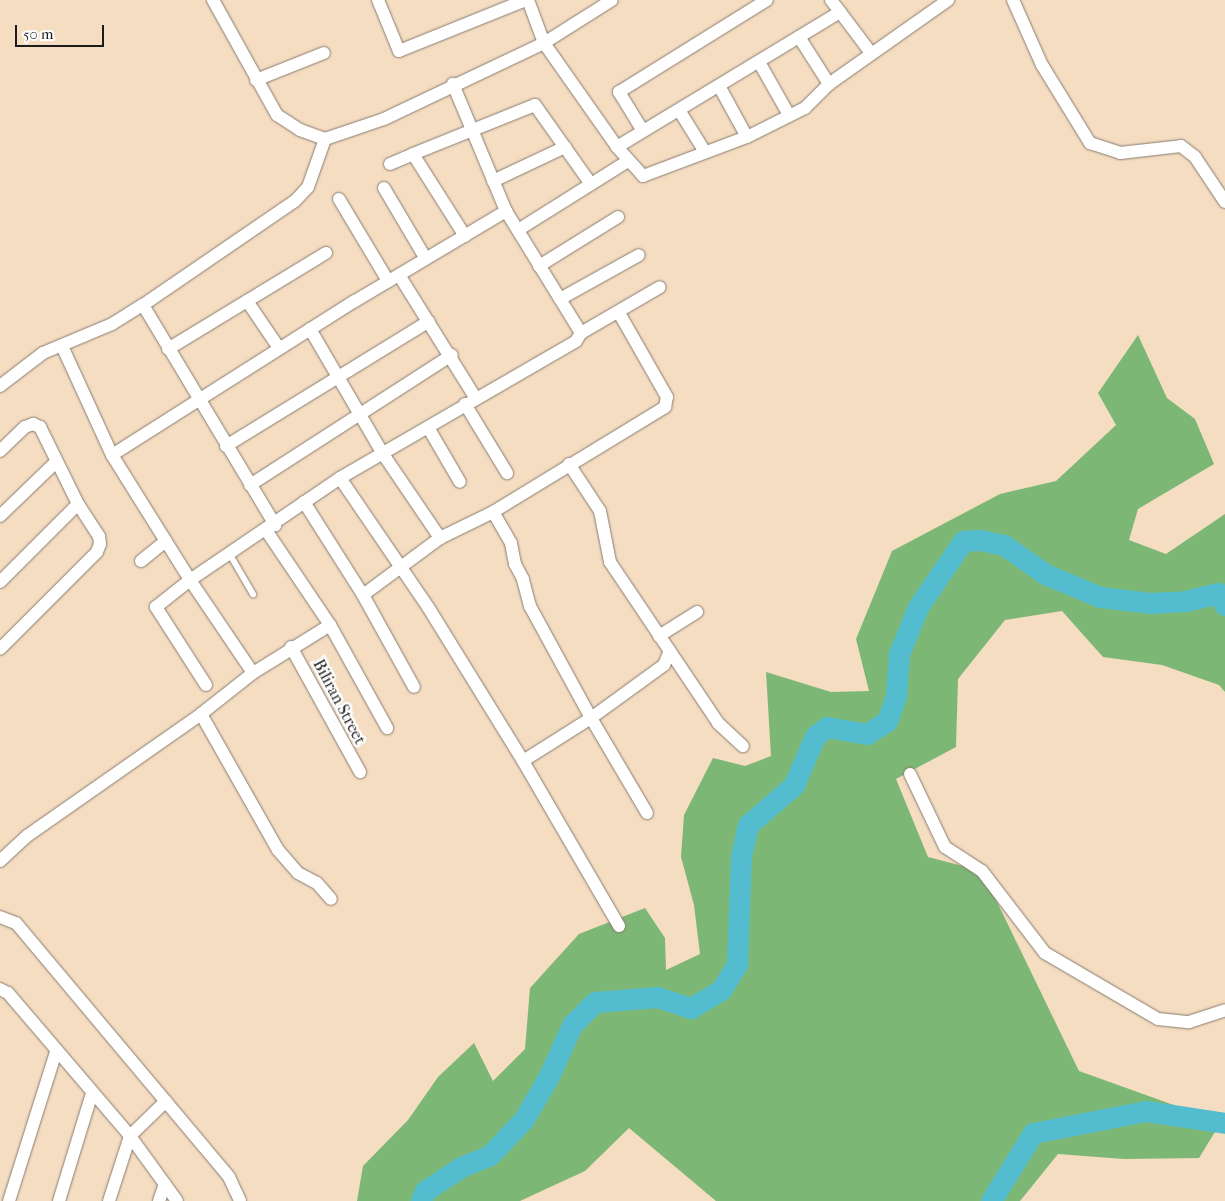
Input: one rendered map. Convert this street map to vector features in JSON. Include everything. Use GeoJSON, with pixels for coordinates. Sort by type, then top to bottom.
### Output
{"type":"FeatureCollection","features":[{"type":"Feature","properties":{"kind":"street"},"geometry":{"type":"LineString","coordinates":[[213,0],[277,115],[300,130],[326,139],[384,120],[453,84],[544,42],[612,0]]}},
{"type":"Feature","properties":{"kind":"street"},"geometry":{"type":"LineString","coordinates":[[380,1],[399,51],[527,0],[544,42],[617,147],[643,176],[748,137],[806,108],[829,84],[948,0]]}},
{"type":"Feature","properties":{"kind":"street"},"geometry":{"type":"LineString","coordinates":[[644,131],[619,92],[767,0]]}},
{"type":"Feature","properties":{"kind":"street"},"geometry":{"type":"LineString","coordinates":[[831,0],[871,53]]}},
{"type":"Feature","properties":{"kind":"street"},"geometry":{"type":"LineString","coordinates":[[1013,0],[1042,65],[1090,143],[1120,153],[1181,146],[1195,157],[1225,202]]}},
{"type":"Feature","properties":{"kind":"street"},"geometry":{"type":"LineString","coordinates":[[617,147],[840,12]]}},
{"type":"Feature","properties":{"kind":"street"},"geometry":{"type":"LineString","coordinates":[[800,37],[829,84]]}},
{"type":"Feature","properties":{"kind":"street"},"geometry":{"type":"LineString","coordinates":[[256,80],[324,53]]}},
{"type":"Feature","properties":{"kind":"street"},"geometry":{"type":"LineString","coordinates":[[759,62],[789,115]]}},
{"type":"Feature","properties":{"kind":"street"},"geometry":{"type":"LineString","coordinates":[[453,84],[506,211],[581,333]]}},
{"type":"Feature","properties":{"kind":"street"},"geometry":{"type":"LineString","coordinates":[[719,86],[748,137]]}},
{"type":"Feature","properties":{"kind":"street"},"geometry":{"type":"LineString","coordinates":[[390,164],[535,105],[590,184]]}},
{"type":"Feature","properties":{"kind":"street"},"geometry":{"type":"LineString","coordinates":[[679,110],[705,152]]}},
{"type":"Feature","properties":{"kind":"street"},"geometry":{"type":"LineString","coordinates":[[0,386],[42,353],[112,324],[143,305],[295,201],[308,187],[326,139]]}},
{"type":"Feature","properties":{"kind":"street"},"geometry":{"type":"LineString","coordinates":[[492,181],[565,147]]}},
{"type":"Feature","properties":{"kind":"street"},"geometry":{"type":"LineString","coordinates":[[413,154],[465,236]]}},
{"type":"Feature","properties":{"kind":"street"},"geometry":{"type":"LineString","coordinates":[[518,230],[628,161]]}},
{"type":"Feature","properties":{"kind":"street"},"geometry":{"type":"LineString","coordinates":[[384,188],[426,259]]}},
{"type":"Feature","properties":{"kind":"street"},"geometry":{"type":"LineString","coordinates":[[339,199],[394,278],[429,321],[452,355],[470,400],[507,473]]}},
{"type":"Feature","properties":{"kind":"street"},"geometry":{"type":"LineString","coordinates":[[112,455],[279,348],[506,211]]}},
{"type":"Feature","properties":{"kind":"street"},"geometry":{"type":"LineString","coordinates":[[539,266],[618,217]]}},
{"type":"Feature","properties":{"kind":"street"},"geometry":{"type":"LineString","coordinates":[[168,349],[326,253]]}},
{"type":"Feature","properties":{"kind":"street"},"geometry":{"type":"LineString","coordinates":[[560,299],[639,255]]}},
{"type":"Feature","properties":{"kind":"street"},"geometry":{"type":"LineString","coordinates":[[206,684],[156,607],[190,580],[271,527],[340,478],[429,429],[470,400],[576,341],[581,333],[619,313],[660,287]]}},
{"type":"Feature","properties":{"kind":"street"},"geometry":{"type":"LineString","coordinates":[[247,301],[279,348]]}},
{"type":"Feature","properties":{"kind":"street"},"geometry":{"type":"LineString","coordinates":[[143,305],[250,485],[271,527],[330,625],[387,728]]}},
{"type":"Feature","properties":{"kind":"street"},"geometry":{"type":"LineString","coordinates":[[363,595],[402,568],[440,538],[493,512],[668,403],[667,397],[619,313]]}},
{"type":"Feature","properties":{"kind":"street"},"geometry":{"type":"LineString","coordinates":[[226,446],[429,321]]}},
{"type":"Feature","properties":{"kind":"street"},"geometry":{"type":"LineString","coordinates":[[310,330],[383,454],[440,538]]}},
{"type":"Feature","properties":{"kind":"street"},"geometry":{"type":"LineString","coordinates":[[62,346],[112,455],[190,580],[253,673]]}},
{"type":"Feature","properties":{"kind":"street"},"geometry":{"type":"LineString","coordinates":[[250,485],[452,355]]}},
{"type":"Feature","properties":{"kind":"street"},"geometry":{"type":"LineString","coordinates":[[0,451],[33,424],[40,427],[78,504],[99,536],[100,544],[97,552],[0,649]]}},
{"type":"Feature","properties":{"kind":"street"},"geometry":{"type":"LineString","coordinates":[[429,429],[460,482]]}},
{"type":"Feature","properties":{"kind":"street"},"geometry":{"type":"LineString","coordinates":[[0,516],[56,462]]}},
{"type":"Feature","properties":{"kind":"street"},"geometry":{"type":"LineString","coordinates":[[569,464],[600,511],[610,562],[718,723],[743,746]]}},
{"type":"Feature","properties":{"kind":"street"},"geometry":{"type":"LineString","coordinates":[[340,478],[402,568],[523,761],[619,926]]}},
{"type":"Feature","properties":{"kind":"street"},"geometry":{"type":"LineString","coordinates":[[304,502],[363,595],[414,686]]}},
{"type":"Feature","properties":{"kind":"street"},"geometry":{"type":"LineString","coordinates":[[0,582],[78,504]]}},
{"type":"Feature","properties":{"kind":"street"},"geometry":{"type":"LineString","coordinates":[[493,512],[511,543],[515,564],[541,628],[647,813]]}},
{"type":"Feature","properties":{"kind":"street"},"geometry":{"type":"LineString","coordinates":[[141,561],[166,541]]}},
{"type":"Feature","properties":{"kind":"street"},"geometry":{"type":"LineString","coordinates":[[660,636],[697,612]]}},
{"type":"Feature","properties":{"kind":"street"},"geometry":{"type":"LineString","coordinates":[[0,861],[27,836],[201,714],[253,673],[291,646],[330,625]]}},
{"type":"Feature","properties":{"kind":"street","name":"Biliran Street"},"geometry":{"type":"LineString","coordinates":[[291,646],[360,772]]}},
{"type":"Feature","properties":{"kind":"street"},"geometry":{"type":"LineString","coordinates":[[523,761],[591,718],[664,665],[670,651]]}},
{"type":"Feature","properties":{"kind":"street"},"geometry":{"type":"LineString","coordinates":[[201,714],[278,850],[298,872],[317,883],[330,899]]}},
{"type":"Feature","properties":{"kind":"street"},"geometry":{"type":"LineString","coordinates":[[910,774],[945,847],[982,871],[1045,952],[1158,1019],[1189,1022],[1225,1010]]}},
{"type":"Feature","properties":{"kind":"street"},"geometry":{"type":"LineString","coordinates":[[0,917],[16,923],[166,1100],[229,1177],[240,1201]]}},
{"type":"Feature","properties":{"kind":"street"},"geometry":{"type":"LineString","coordinates":[[0,989],[8,993],[56,1052],[130,1136],[177,1201]]}},
{"type":"Feature","properties":{"kind":"street"},"geometry":{"type":"LineString","coordinates":[[9,1201],[56,1052]]}},
{"type":"Feature","properties":{"kind":"street"},"geometry":{"type":"LineString","coordinates":[[59,1201],[92,1093]]}},
{"type":"Feature","properties":{"kind":"street"},"geometry":{"type":"LineString","coordinates":[[109,1201],[130,1136],[166,1100]]}},
{"type":"Feature","properties":{"kind":"street"},"geometry":{"type":"LineString","coordinates":[[159,1201],[165,1184]]}},
{"type":"Feature","properties":{"kind":"lane"},"geometry":{"type":"LineString","coordinates":[[229,553],[253,594]]}},
{"type":"Feature","properties":{"kind":"green space"},"geometry":{"type":"Polygon","coordinates":[[[1138,335],[1167,398],[1195,419],[1214,464],[1138,509],[1129,540],[1166,554],[1225,514],[1225,692],[1219,685],[1162,665],[1103,657],[1062,611],[1005,620],[958,679],[956,747],[896,779],[928,857],[982,871],[1079,1071],[1221,1122],[1199,1158],[1124,1159],[1058,1154],[1020,1201],[716,1201],[629,1128],[585,1171],[520,1201],[357,1201],[363,1166],[408,1120],[438,1077],[474,1043],[493,1081],[525,1049],[530,988],[579,934],[645,908],[665,938],[666,970],[700,954],[694,905],[681,857],[684,815],[713,758],[745,766],[771,756],[766,672],[831,692],[869,691],[856,639],[892,551],[1000,494],[1056,481],[1116,425],[1098,393],[1138,335]]]}},
{"type":"Feature","properties":{"kind":"waterway"},"geometry":{"type":"LineString","coordinates":[[421,1201],[425,1191],[461,1167],[490,1155],[524,1119],[549,1076],[572,1025],[595,1002],[657,997],[691,1008],[721,990],[737,964],[741,857],[748,825],[794,785],[815,736],[827,727],[867,734],[887,721],[896,696],[899,654],[918,607],[963,541],[980,540],[1004,545],[1045,574],[1100,597],[1150,603],[1186,601],[1218,593],[1225,605]]}},
{"type":"Feature","properties":{"kind":"waterway"},"geometry":{"type":"LineString","coordinates":[[991,1201],[1033,1133],[1146,1111],[1225,1123]]}}]}
